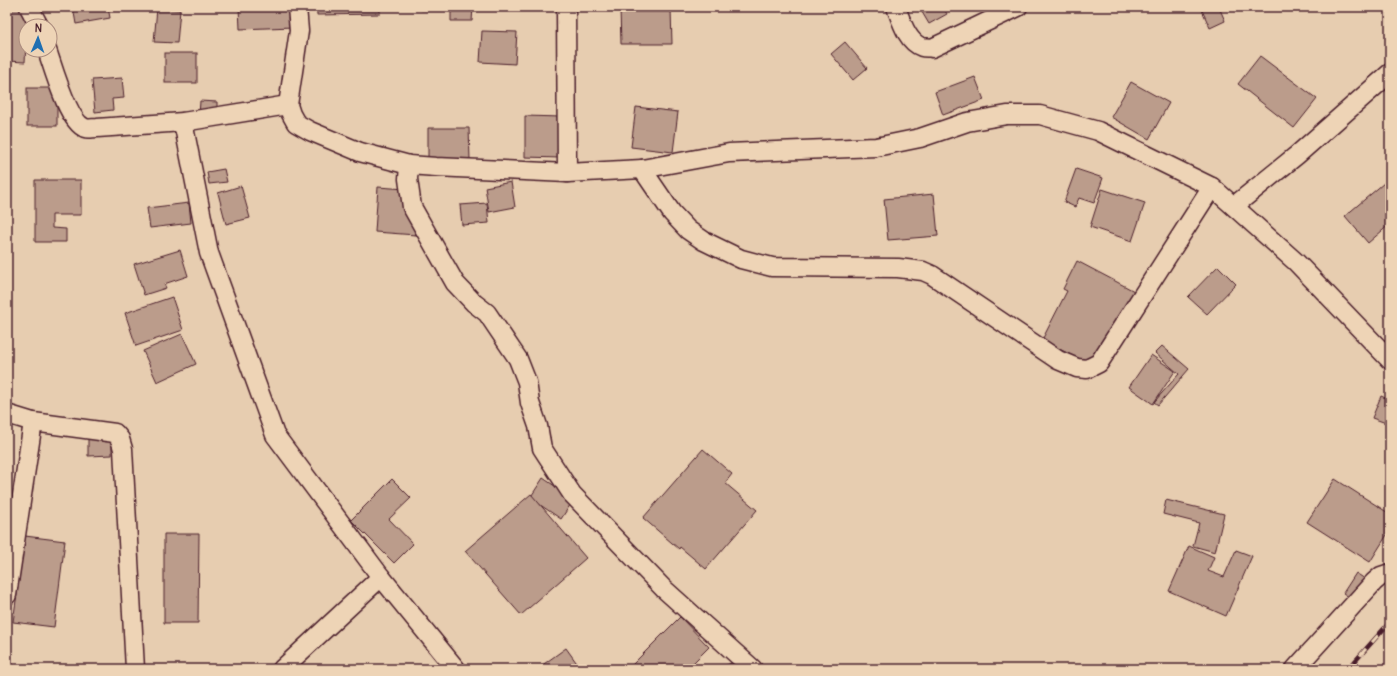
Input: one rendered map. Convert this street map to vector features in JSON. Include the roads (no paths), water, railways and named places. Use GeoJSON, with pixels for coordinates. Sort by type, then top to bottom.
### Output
{"type":"FeatureCollection","features":[{"type":"Feature","properties":{"kind":"street"},"geometry":{"type":"LineString","coordinates":[[29,7],[35,18]]}},
{"type":"Feature","properties":{"kind":"street"},"geometry":{"type":"LineString","coordinates":[[297,7],[299,31],[288,105],[296,123],[310,131],[360,152],[409,165],[567,173],[642,169],[729,153],[876,147],[920,138],[967,122],[1007,115],[1040,115],[1098,131],[1212,187],[1296,262],[1390,360]]}},
{"type":"Feature","properties":{"kind":"street"},"geometry":{"type":"LineString","coordinates":[[566,7],[567,173]]}},
{"type":"Feature","properties":{"kind":"street"},"geometry":{"type":"LineString","coordinates":[[896,7],[905,30],[913,41],[921,47],[932,48],[1018,7]]}},
{"type":"Feature","properties":{"kind":"street"},"geometry":{"type":"LineString","coordinates":[[51,58],[73,118],[84,128],[183,122],[288,105]]}},
{"type":"Feature","properties":{"kind":"street"},"geometry":{"type":"LineString","coordinates":[[1234,206],[1297,155],[1390,73]]}},
{"type":"Feature","properties":{"kind":"street"},"geometry":{"type":"LineString","coordinates":[[183,122],[209,253],[275,435],[381,577],[456,669]]}},
{"type":"Feature","properties":{"kind":"street"},"geometry":{"type":"LineString","coordinates":[[409,165],[408,179],[412,207],[455,283],[474,303],[487,312],[518,359],[527,382],[530,403],[538,426],[542,448],[572,494],[664,589],[753,669]]}},
{"type":"Feature","properties":{"kind":"street"},"geometry":{"type":"LineString","coordinates":[[642,169],[672,213],[688,230],[704,241],[740,259],[772,267],[898,268],[923,271],[932,275],[1058,360],[1077,368],[1087,369],[1099,363],[1212,187]]}},
{"type":"Feature","properties":{"kind":"street"},"geometry":{"type":"LineString","coordinates":[[7,414],[33,422],[106,431],[115,433],[120,439],[123,449],[135,669]]}},
{"type":"Feature","properties":{"kind":"street"},"geometry":{"type":"LineString","coordinates":[[7,595],[12,534],[33,422]]}},
{"type":"Feature","properties":{"kind":"street"},"geometry":{"type":"LineString","coordinates":[[1295,669],[1374,582],[1381,576],[1390,573]]}},
{"type":"Feature","properties":{"kind":"street"},"geometry":{"type":"LineString","coordinates":[[282,669],[381,577]]}},
{"type":"Feature","properties":{"kind":"railway"},"geometry":{"type":"LineString","coordinates":[[1348,669],[1390,622]]}}]}
